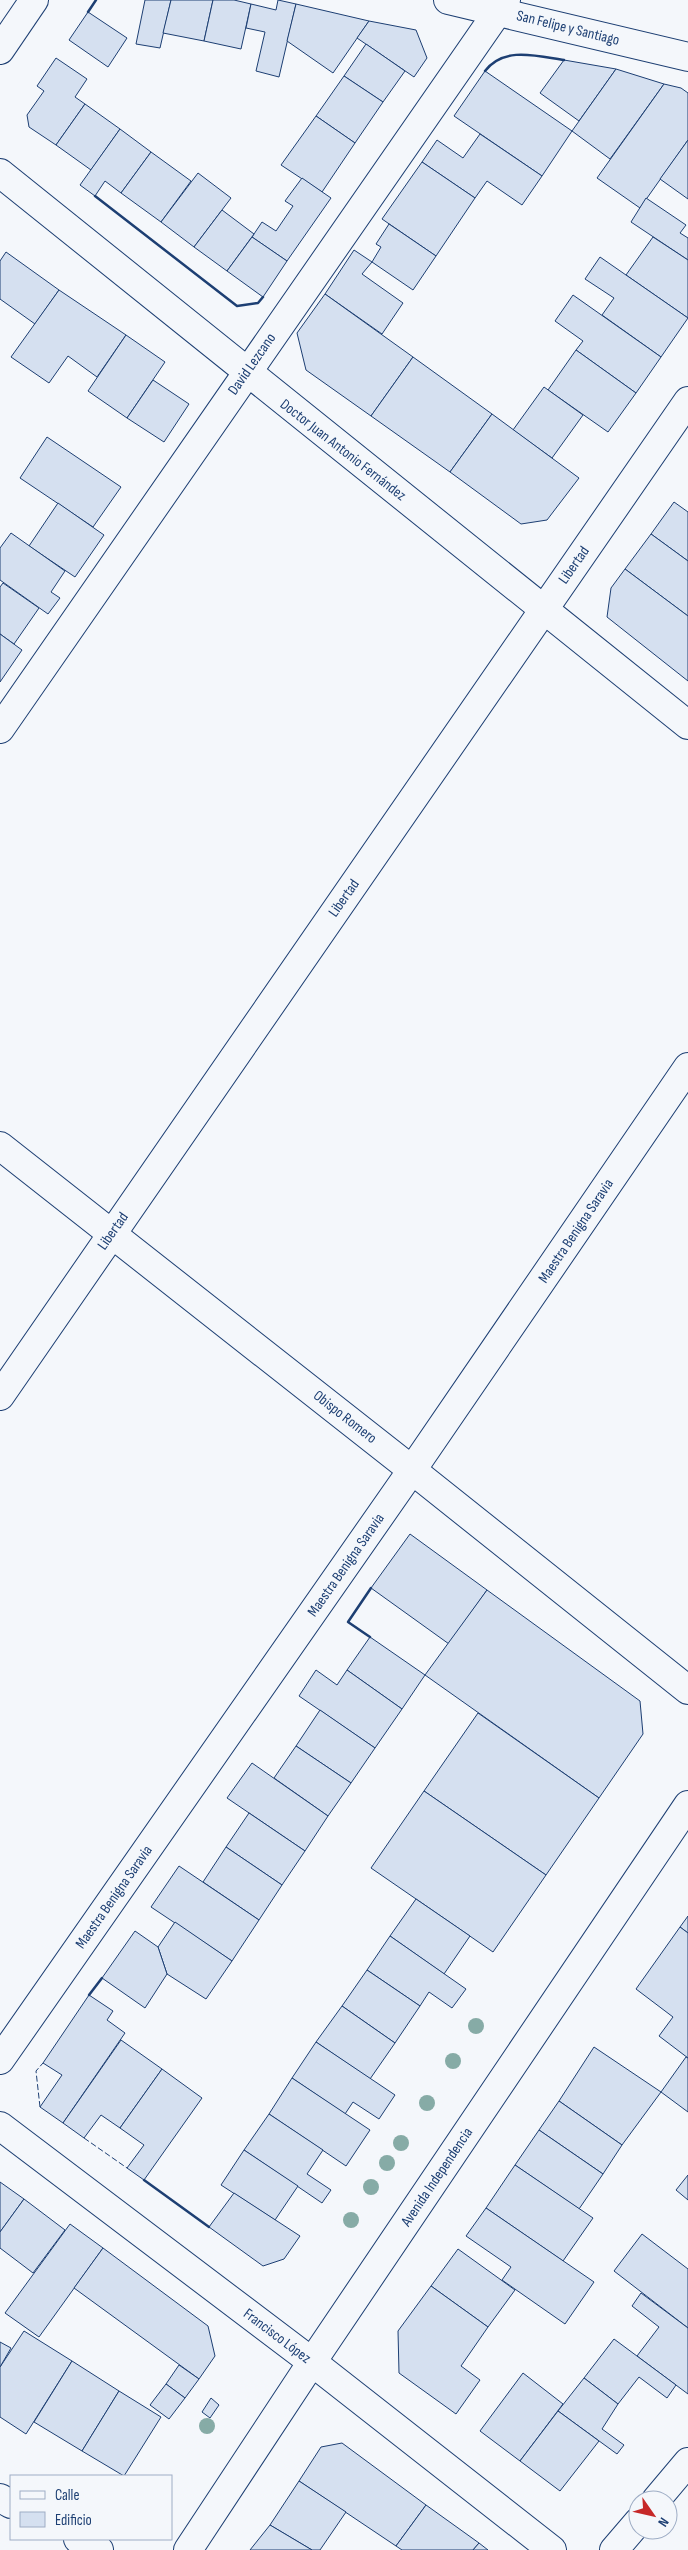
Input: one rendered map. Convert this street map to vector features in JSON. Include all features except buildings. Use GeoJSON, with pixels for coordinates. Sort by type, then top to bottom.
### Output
{"type":"FeatureCollection","features":[{"type":"Feature","properties":{"kind":"main road"},"geometry":{"type":"LineString","coordinates":[[0,50],[34,0]]}},
{"type":"Feature","properties":{"kind":"main road","name":"San Felipe y Santiago"},"geometry":{"type":"LineString","coordinates":[[448,0],[502,6],[688,57]]}},
{"type":"Feature","properties":{"kind":"main road","name":"David Lezcano"},"geometry":{"type":"LineString","coordinates":[[0,729],[246,372],[502,6]]}},
{"type":"Feature","properties":{"kind":"main road","name":"Doctor Juan Antonio Fernández"},"geometry":{"type":"LineString","coordinates":[[0,173],[688,725]]}},
{"type":"Feature","properties":{"kind":"main road","name":"Libertad"},"geometry":{"type":"LineString","coordinates":[[0,1396],[688,401]]}},
{"type":"Feature","properties":{"kind":"main road","name":"Maestra Benigna Saravia"},"geometry":{"type":"LineString","coordinates":[[0,2060],[412,1470],[688,1067]]}},
{"type":"Feature","properties":{"kind":"main road","name":"Obispo Romero"},"geometry":{"type":"LineString","coordinates":[[0,1146],[688,1690]]}},
{"type":"Feature","properties":{"kind":"main road","name":"Avenida Independencia"},"geometry":{"type":"LineString","coordinates":[[188,2550],[312,2362],[688,1804]]}},
{"type":"Feature","properties":{"kind":"main road","name":"Francisco López"},"geometry":{"type":"LineString","coordinates":[[0,2126],[312,2362],[552,2550]]}},
{"type":"Feature","properties":{"kind":"main road"},"geometry":{"type":"LineString","coordinates":[[664,2490],[688,2462]]}},
{"type":"Feature","properties":{"kind":"main road"},"geometry":{"type":"LineString","coordinates":[[614,2550],[628,2534]]}},
{"type":"Feature","properties":{"kind":"main road"},"geometry":{"type":"LineString","coordinates":[[80,2540],[99,2550]]}},
{"type":"Feature","properties":{"kind":"fence"},"geometry":{"type":"LineString","coordinates":[[40,2107],[36,2071],[43,2063]]}},
{"type":"Feature","properties":{"kind":"fence"},"geometry":{"type":"LineString","coordinates":[[84,2138],[127,2168]]}},
{"type":"Feature","properties":{"kind":"wall"},"geometry":{"type":"LineString","coordinates":[[88,12],[96,0]]}},
{"type":"Feature","properties":{"kind":"wall"},"geometry":{"type":"LineString","coordinates":[[485,71],[493,63],[511,55],[532,55],[564,60]]}},
{"type":"Feature","properties":{"kind":"wall"},"geometry":{"type":"LineString","coordinates":[[95,196],[237,306],[258,303],[263,297]]}},
{"type":"Feature","properties":{"kind":"wall"},"geometry":{"type":"LineString","coordinates":[[370,1637],[348,1622],[371,1588]]}},
{"type":"Feature","properties":{"kind":"wall"},"geometry":{"type":"LineString","coordinates":[[89,1995],[102,1978]]}},
{"type":"Feature","properties":{"kind":"wall"},"geometry":{"type":"LineString","coordinates":[[144,2180],[209,2227]]}}]}
